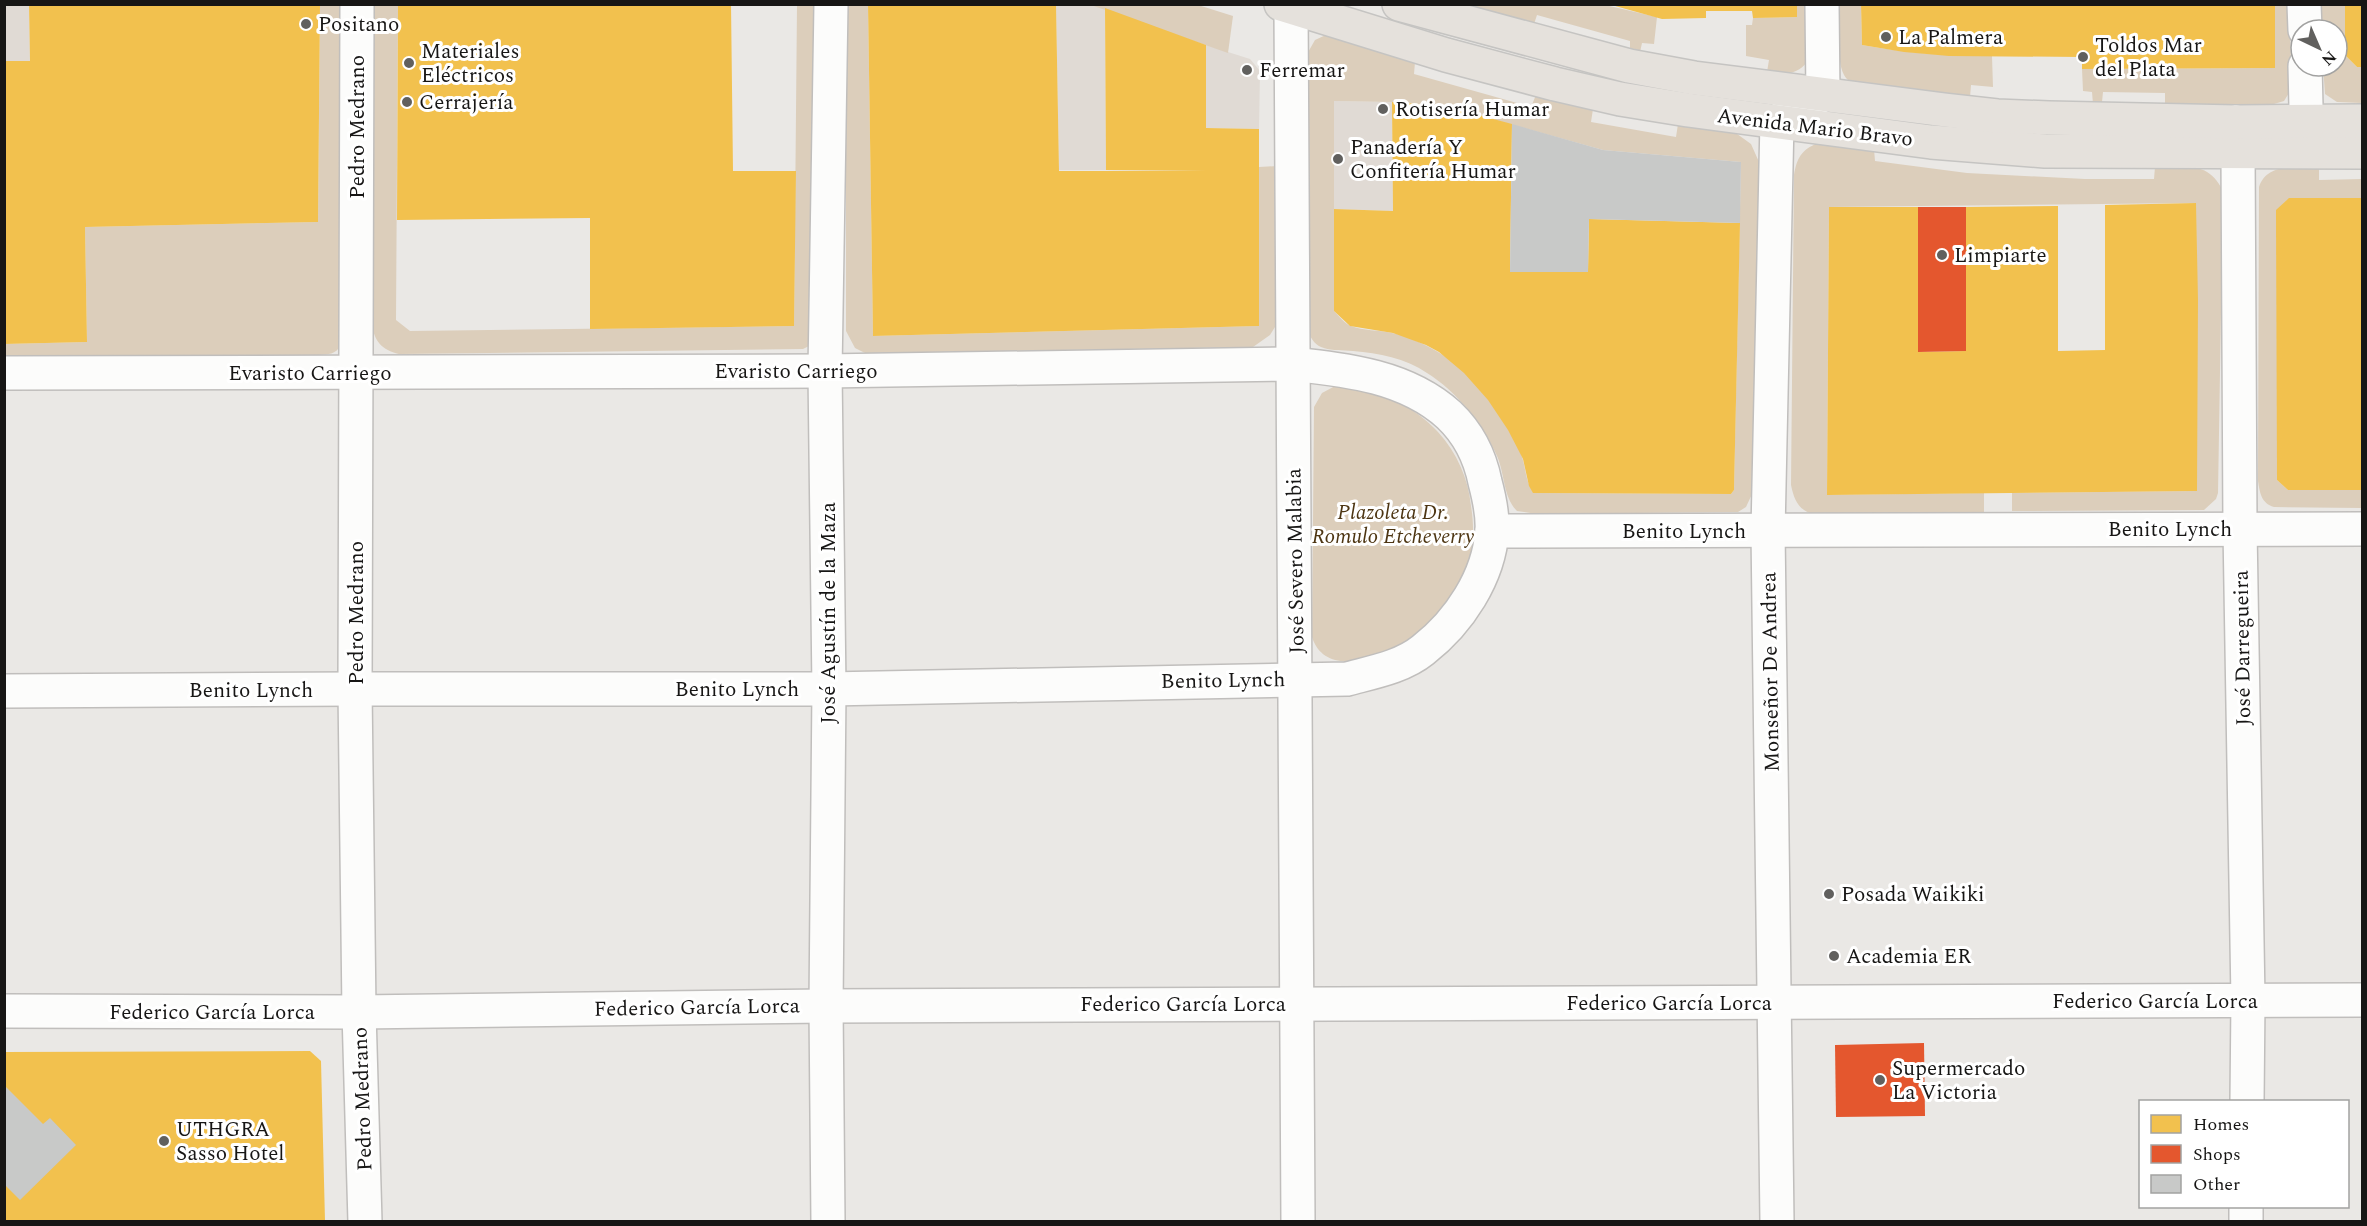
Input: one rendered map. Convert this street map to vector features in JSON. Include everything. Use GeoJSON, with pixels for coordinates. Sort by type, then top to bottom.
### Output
{"type":"FeatureCollection","features":[{"type":"Feature","properties":{"kind":"main road","name":"Avenida Mario Bravo"},"geometry":{"type":"LineString","coordinates":[[1399,4],[1438,10],[1629,66],[1694,78],[1997,116],[2237,137],[2307,138],[2362,152]]}},
{"type":"Feature","properties":{"kind":"main road","name":"Avenida Mario Bravo"},"geometry":{"type":"LineString","coordinates":[[1286,6],[1446,55],[1555,84],[1676,108],[1931,142],[2046,151],[2237,137]]}},
{"type":"Feature","properties":{"kind":"main road","name":"Avenida Mario Bravo"},"geometry":{"type":"LineString","coordinates":[[2307,138],[2362,121]]}},
{"type":"Feature","properties":{"kind":"street","name":"Pedro Medrano"},"geometry":{"type":"LineString","coordinates":[[357,4],[355,689],[359,1012],[365,1221]]}},
{"type":"Feature","properties":{"kind":"street","name":"José Agustín de la Maza"},"geometry":{"type":"LineString","coordinates":[[828,1221],[826,1006],[829,690],[825,371],[831,4]]}},
{"type":"Feature","properties":{"kind":"street"},"geometry":{"type":"LineString","coordinates":[[1777,121],[1823,95],[1822,4]]}},
{"type":"Feature","properties":{"kind":"street","name":"José Severo Malabia"},"geometry":{"type":"LineString","coordinates":[[1286,6],[1296,679],[1299,1221]]}},
{"type":"Feature","properties":{"kind":"street"},"geometry":{"type":"LineString","coordinates":[[2305,78],[2307,138]]}},
{"type":"Feature","properties":{"kind":"street","name":"Monseñor De Andrea"},"geometry":{"type":"LineString","coordinates":[[1777,121],[1768,531],[1777,1221]]}},
{"type":"Feature","properties":{"kind":"street","name":"José Darregueira"},"geometry":{"type":"LineString","coordinates":[[2237,137],[2240,529],[2248,1000],[2247,1100]]}},
{"type":"Feature","properties":{"kind":"street","name":"Evaristo Carriego"},"geometry":{"type":"LineString","coordinates":[[4,373],[825,371],[1292,364],[1353,371],[1387,380],[1419,394],[1449,415],[1469,440],[1482,466],[1489,496],[1492,531]]}},
{"type":"Feature","properties":{"kind":"street","name":"Benito Lynch"},"geometry":{"type":"LineString","coordinates":[[4,692],[355,689],[829,690],[1347,679],[1388,668],[1422,652],[1448,627],[1468,600],[1484,567],[1492,531],[2362,529]]}},
{"type":"Feature","properties":{"kind":"street","name":"Federico García Lorca"},"geometry":{"type":"LineString","coordinates":[[4,1011],[359,1012],[826,1006],[2362,1000]]}},
{"type":"Feature","properties":{"kind":"shaded area"},"geometry":{"type":"Polygon","coordinates":[[[4,5],[29,5],[30,61],[5,61],[4,5]]]}},
{"type":"Feature","properties":{"kind":"shaded area"},"geometry":{"type":"Polygon","coordinates":[[[1056,5],[1093,5],[1105,8],[1106,170],[1059,170],[1056,5]]]}},
{"type":"Feature","properties":{"kind":"shaded area"},"geometry":{"type":"Polygon","coordinates":[[[1206,45],[1250,59],[1260,71],[1259,129],[1206,128],[1206,45]]]}},
{"type":"Feature","properties":{"kind":"shaded area"},"geometry":{"type":"Polygon","coordinates":[[[1334,101],[1392,102],[1393,211],[1334,209],[1334,101]]]}},
{"type":"Feature","properties":{"kind":"green space"},"geometry":{"type":"Polygon","coordinates":[[[320,5],[342,5],[341,345],[339,348],[331,353],[318,355],[5,357],[4,344],[87,342],[85,227],[318,222],[320,5]]]}},
{"type":"Feature","properties":{"kind":"green space"},"geometry":{"type":"Polygon","coordinates":[[[374,5],[398,5],[396,320],[410,331],[794,326],[797,5],[817,5],[811,340],[809,346],[803,349],[399,354],[380,344],[372,324],[374,5]]]}},
{"type":"Feature","properties":{"kind":"green space"},"geometry":{"type":"Polygon","coordinates":[[[846,5],[868,5],[873,336],[1259,326],[1259,167],[1277,166],[1275,327],[1270,335],[1253,347],[865,353],[855,348],[846,331],[846,5]]]}},
{"type":"Feature","properties":{"kind":"green space"},"geometry":{"type":"Polygon","coordinates":[[[1091,5],[1198,5],[1233,16],[1228,53],[1091,5]]]}},
{"type":"Feature","properties":{"kind":"green space"},"geometry":{"type":"Polygon","coordinates":[[[1463,5],[1605,5],[1657,17],[1654,44],[1642,43],[1640,52],[1630,52],[1630,41],[1537,15],[1533,27],[1463,5]]]}},
{"type":"Feature","properties":{"kind":"green space"},"geometry":{"type":"Polygon","coordinates":[[[1797,5],[1808,5],[1807,62],[1794,72],[1767,72],[1769,60],[1746,56],[1746,25],[1752,25],[1753,18],[1797,17],[1797,5]]]}},
{"type":"Feature","properties":{"kind":"green space"},"geometry":{"type":"Polygon","coordinates":[[[1839,5],[1861,5],[1862,45],[1927,54],[1992,56],[1993,87],[1971,85],[1970,97],[1859,85],[1850,81],[1846,78],[1840,63],[1839,5]]]}},
{"type":"Feature","properties":{"kind":"green space"},"geometry":{"type":"Polygon","coordinates":[[[2274,5],[2289,5],[2289,78],[2292,78],[2292,88],[2284,101],[2274,104],[2165,104],[2165,93],[2103,92],[2102,102],[2093,104],[2092,92],[2083,91],[2082,69],[2275,68],[2274,5]]]}},
{"type":"Feature","properties":{"kind":"green space"},"geometry":{"type":"Polygon","coordinates":[[[2321,5],[2345,5],[2345,18],[2322,18],[2321,5]]]}},
{"type":"Feature","properties":{"kind":"green space"},"geometry":{"type":"Polygon","coordinates":[[[1328,34],[1415,62],[1414,74],[1531,107],[1536,95],[1593,109],[1591,122],[1676,137],[1678,124],[1733,131],[1751,144],[1759,162],[1753,492],[1746,507],[1738,512],[1537,514],[1517,511],[1509,499],[1500,463],[1484,432],[1468,409],[1438,380],[1419,368],[1392,357],[1328,349],[1314,342],[1308,330],[1307,54],[1315,40],[1328,34]],[[1334,101],[1334,311],[1351,326],[1398,334],[1422,343],[1464,372],[1487,397],[1506,425],[1521,454],[1527,479],[1534,493],[1731,494],[1734,490],[1741,162],[1603,150],[1445,106],[1334,101]]]}},
{"type":"Feature","properties":{"kind":"green space"},"geometry":{"type":"Polygon","coordinates":[[[2349,59],[2357,67],[2362,67],[2362,103],[2337,102],[2325,94],[2324,78],[2349,78],[2349,59]]]}},
{"type":"Feature","properties":{"kind":"green space"},"geometry":{"type":"Polygon","coordinates":[[[1818,143],[1874,149],[1875,161],[1967,173],[2085,179],[2154,179],[2155,167],[2185,166],[2210,174],[2223,191],[2218,493],[2216,499],[2204,510],[2012,511],[2012,493],[2197,491],[2196,203],[1829,207],[1827,495],[1984,493],[1984,512],[1814,514],[1804,510],[1796,500],[1791,485],[1794,175],[1801,155],[1818,143]]]}},
{"type":"Feature","properties":{"kind":"green space"},"geometry":{"type":"Polygon","coordinates":[[[2293,167],[2319,167],[2319,180],[2362,179],[2362,198],[2289,198],[2277,480],[2288,490],[2362,490],[2362,508],[2274,507],[2264,500],[2258,481],[2259,187],[2269,173],[2276,170],[2293,167]]]}},
{"type":"Feature","properties":{"kind":"green space","name":"Plazoleta Dr. Romulo Etcheverry"},"geometry":{"type":"Polygon","coordinates":[[[1337,385],[1365,389],[1392,399],[1428,422],[1456,457],[1464,476],[1473,520],[1472,547],[1464,574],[1458,587],[1440,612],[1418,633],[1394,649],[1377,656],[1351,661],[1337,660],[1324,655],[1312,637],[1314,407],[1322,393],[1337,385]]]}},
{"type":"Feature","properties":{"kind":"building: Homes"},"geometry":{"type":"Polygon","coordinates":[[[29,4],[320,4],[318,222],[85,227],[87,342],[4,344],[4,61],[30,61],[29,4]]]}},
{"type":"Feature","properties":{"kind":"building: Homes"},"geometry":{"type":"Polygon","coordinates":[[[398,4],[731,4],[733,171],[796,171],[794,326],[590,329],[590,218],[397,220],[398,4]]]}},
{"type":"Feature","properties":{"kind":"building: Homes"},"geometry":{"type":"Polygon","coordinates":[[[868,4],[1056,4],[1059,171],[1206,171],[1106,170],[1105,8],[1206,45],[1206,128],[1259,129],[1259,326],[873,336],[868,4]]]}},
{"type":"Feature","properties":{"kind":"building: Homes"},"geometry":{"type":"Polygon","coordinates":[[[1608,4],[1797,4],[1797,17],[1753,18],[1752,11],[1706,11],[1706,18],[1662,19],[1608,4]]]}},
{"type":"Feature","properties":{"kind":"building: Homes"},"geometry":{"type":"Polygon","coordinates":[[[1861,4],[2275,4],[2275,68],[2082,69],[2082,57],[1949,56],[1904,52],[1862,45],[1861,4]]]}},
{"type":"Feature","properties":{"kind":"building: Homes"},"geometry":{"type":"Polygon","coordinates":[[[2345,4],[2362,4],[2362,67],[2357,67],[2349,59],[2349,18],[2345,18],[2345,4]]]}},
{"type":"Feature","properties":{"kind":"building: Homes"},"geometry":{"type":"Polygon","coordinates":[[[1392,102],[1445,106],[1512,124],[1510,272],[1588,272],[1589,219],[1740,223],[1734,490],[1731,494],[1533,493],[1529,486],[1523,459],[1508,430],[1488,400],[1464,373],[1439,352],[1426,345],[1393,333],[1350,326],[1334,311],[1334,209],[1393,211],[1392,102]]]}},
{"type":"Feature","properties":{"kind":"building: Homes"},"geometry":{"type":"Polygon","coordinates":[[[2289,198],[2362,198],[2362,490],[2288,490],[2277,480],[2276,210],[2289,198]]]}},
{"type":"Feature","properties":{"kind":"building: Homes"},"geometry":{"type":"Polygon","coordinates":[[[2196,203],[2197,491],[1827,495],[1829,207],[1918,207],[1918,352],[1966,351],[1966,207],[2058,206],[2058,351],[2105,350],[2105,205],[2196,203]]]}},
{"type":"Feature","properties":{"kind":"building: Homes","name":"UTHGRA Sasso Hotel"},"geometry":{"type":"Polygon","coordinates":[[[310,1051],[321,1061],[325,1221],[4,1221],[4,1052],[310,1051]]]}},
{"type":"Feature","properties":{"kind":"building: Shops","name":"Limpiarte"},"geometry":{"type":"Polygon","coordinates":[[[1918,207],[1966,207],[1966,351],[1918,352],[1918,207]]]}},
{"type":"Feature","properties":{"kind":"building: Shops","name":"Supermercado La Victoria"},"geometry":{"type":"Polygon","coordinates":[[[1924,1043],[1925,1116],[1836,1117],[1835,1045],[1924,1043]]]}},
{"type":"Feature","properties":{"kind":"building: Other"},"geometry":{"type":"Polygon","coordinates":[[[1512,124],[1603,150],[1741,162],[1740,223],[1589,219],[1588,272],[1510,272],[1512,124]]]}},
{"type":"Feature","properties":{"kind":"building: Other"},"geometry":{"type":"Polygon","coordinates":[[[4,1085],[43,1124],[50,1118],[76,1145],[20,1200],[4,1184],[4,1085]]]}},
{"type":"Feature","properties":{"kind":"place","name":"Positano"},"geometry":{"type":"Point","coordinates":[306,24]}},
{"type":"Feature","properties":{"kind":"place","name":"La Palmera"},"geometry":{"type":"Point","coordinates":[1886,37]}},
{"type":"Feature","properties":{"kind":"place","name":"Toldos Mar del Plata"},"geometry":{"type":"Point","coordinates":[2083,57]}},
{"type":"Feature","properties":{"kind":"place","name":"Materiales Eléctricos"},"geometry":{"type":"Point","coordinates":[409,63]}},
{"type":"Feature","properties":{"kind":"place","name":"Ferremar"},"geometry":{"type":"Point","coordinates":[1247,70]}},
{"type":"Feature","properties":{"kind":"place","name":"Cerrajería"},"geometry":{"type":"Point","coordinates":[407,102]}},
{"type":"Feature","properties":{"kind":"place","name":"Rotisería Humar"},"geometry":{"type":"Point","coordinates":[1383,109]}},
{"type":"Feature","properties":{"kind":"place","name":"Panadería Y Confitería Humar"},"geometry":{"type":"Point","coordinates":[1338,159]}},
{"type":"Feature","properties":{"kind":"place","name":"Limpiarte"},"geometry":{"type":"Point","coordinates":[1942,255]}},
{"type":"Feature","properties":{"kind":"place","name":"Posada Waikiki"},"geometry":{"type":"Point","coordinates":[1829,894]}},
{"type":"Feature","properties":{"kind":"place","name":"Academia ER"},"geometry":{"type":"Point","coordinates":[1834,956]}},
{"type":"Feature","properties":{"kind":"place","name":"Supermercado La Victoria"},"geometry":{"type":"Point","coordinates":[1880,1080]}},
{"type":"Feature","properties":{"kind":"place","name":"UTHGRA Sasso Hotel"},"geometry":{"type":"Point","coordinates":[164,1141]}}]}
